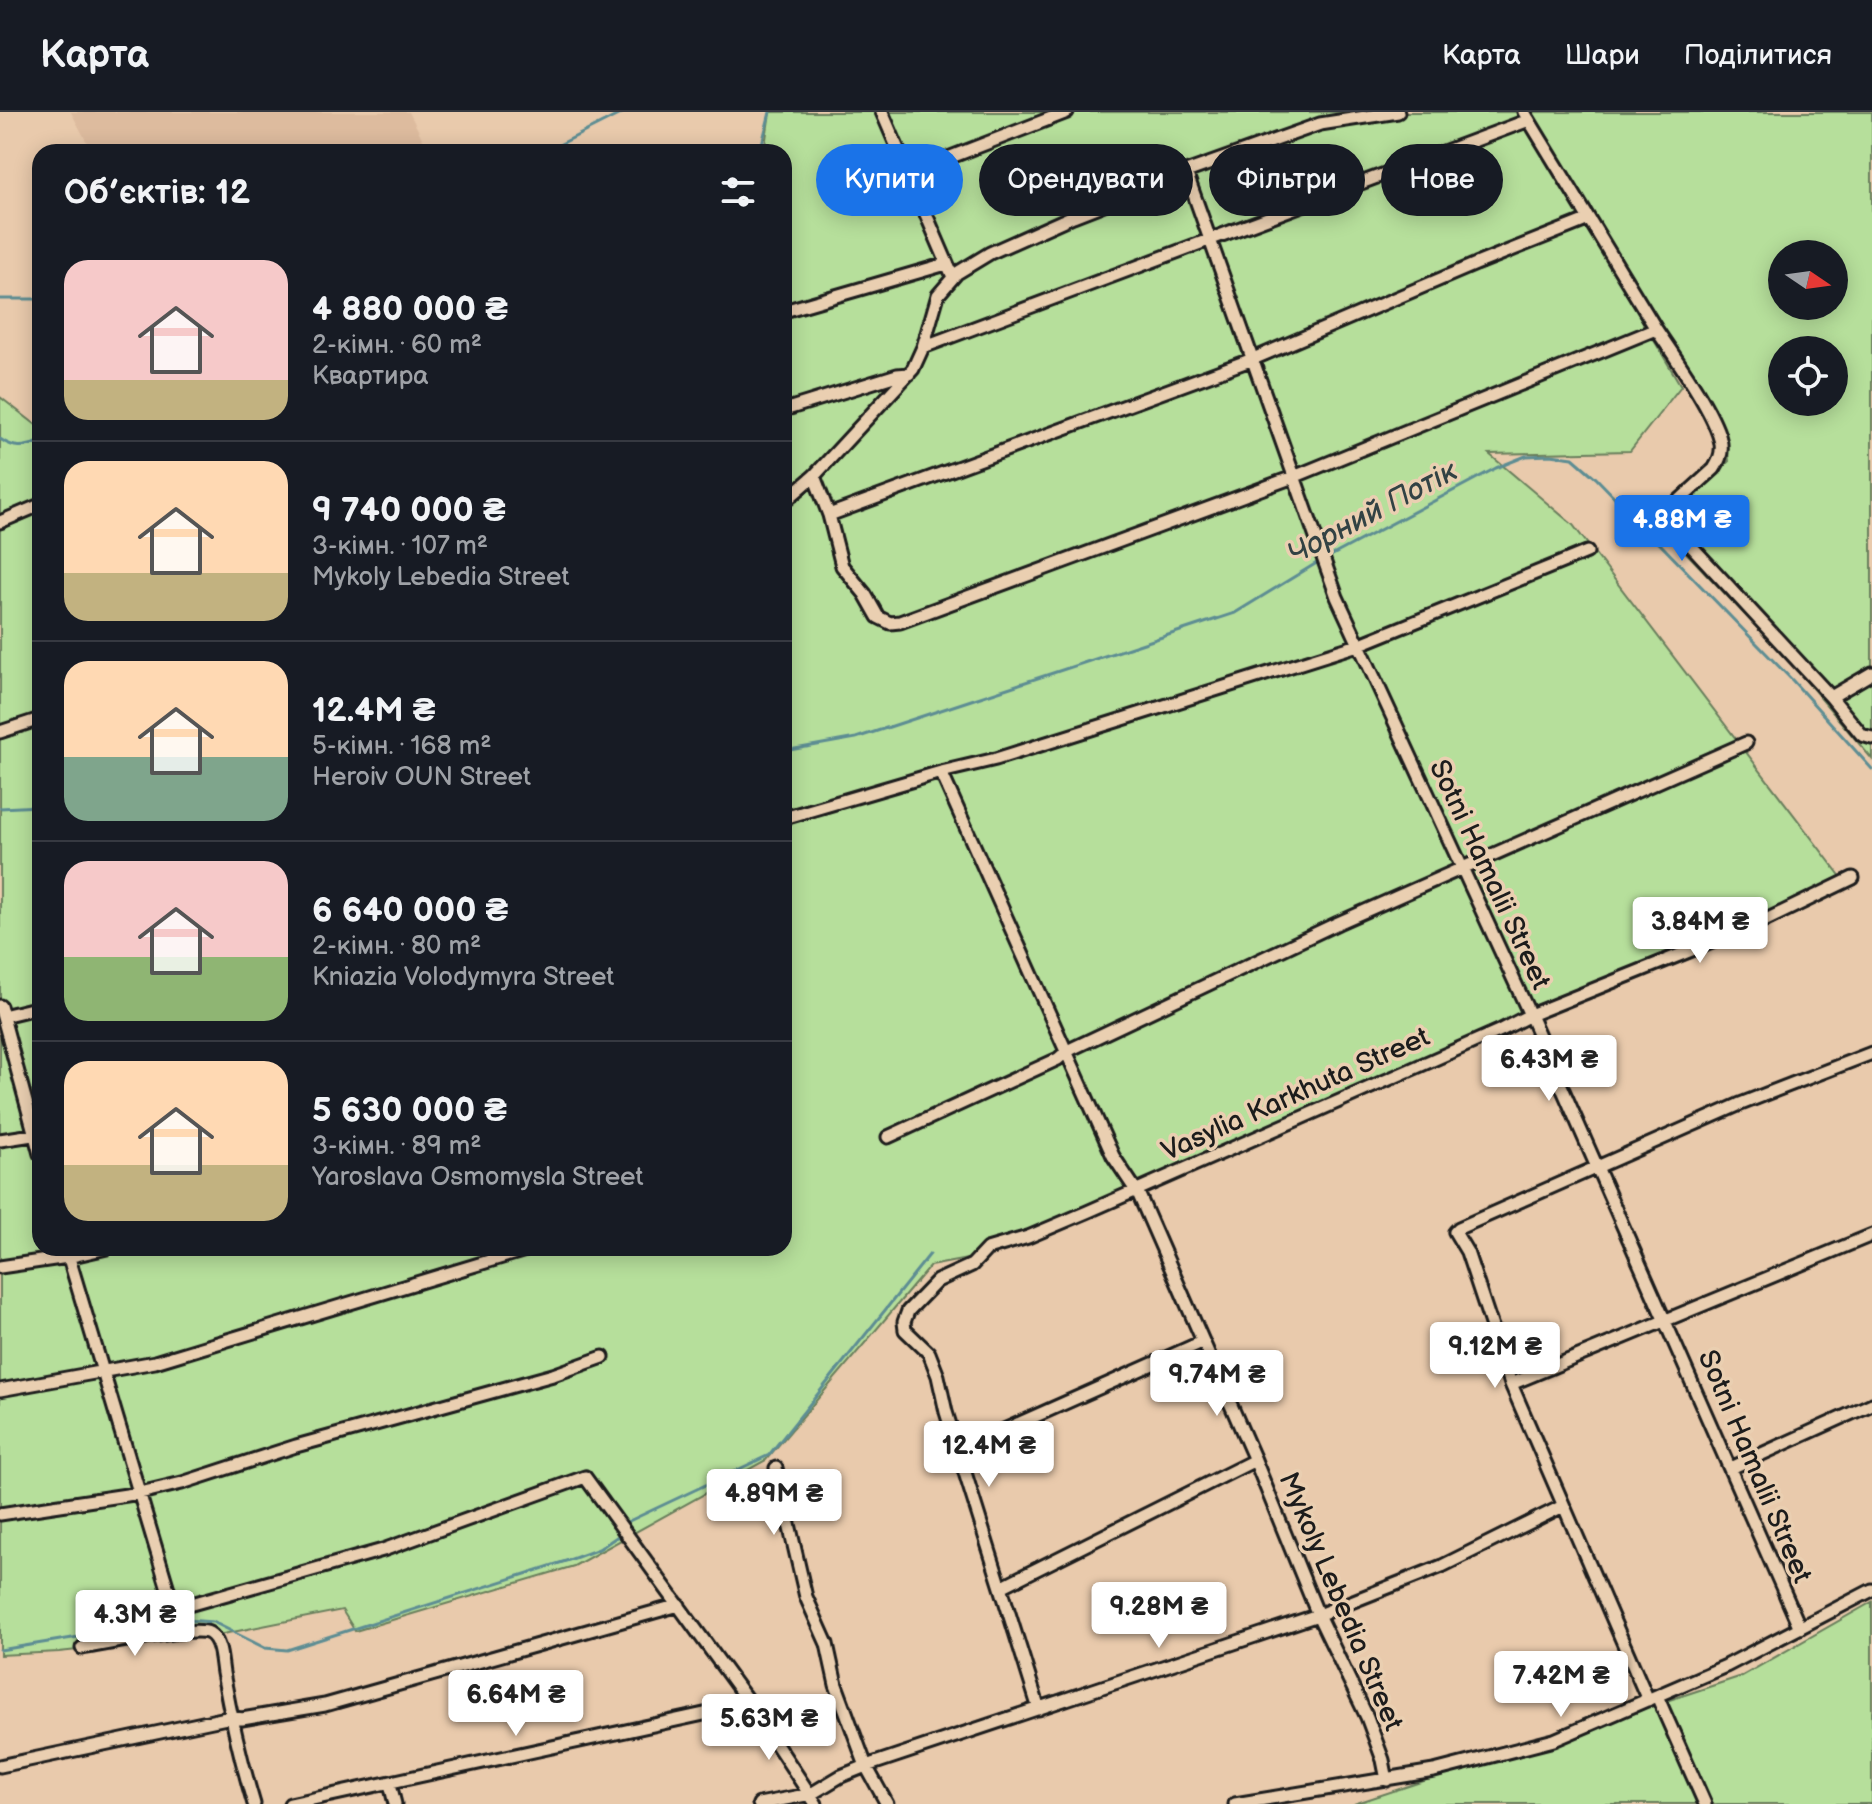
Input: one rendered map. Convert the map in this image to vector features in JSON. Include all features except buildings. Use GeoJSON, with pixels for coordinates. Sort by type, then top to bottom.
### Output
{"type":"FeatureCollection","features":[{"type":"Feature","properties":{"kind":"street"},"geometry":{"type":"LineString","coordinates":[[882,112],[895,144]]}},
{"type":"Feature","properties":{"kind":"street"},"geometry":{"type":"LineString","coordinates":[[963,152],[1067,112]]}},
{"type":"Feature","properties":{"kind":"street"},"geometry":{"type":"LineString","coordinates":[[1193,169],[1342,116],[1398,112]]}},
{"type":"Feature","properties":{"kind":"street"},"geometry":{"type":"LineString","coordinates":[[923,347],[1211,240],[1526,116],[1714,423],[1722,448],[1719,461],[1672,507],[1671,524],[1831,697],[1862,735],[1872,738]]}},
{"type":"Feature","properties":{"kind":"street","name":"Sotni Hamalii Street"},"geometry":{"type":"LineString","coordinates":[[1193,191],[1327,567],[1358,645],[1530,1015],[1800,1628]]}},
{"type":"Feature","properties":{"kind":"street"},"geometry":{"type":"LineString","coordinates":[[925,216],[953,277]]}},
{"type":"Feature","properties":{"kind":"street"},"geometry":{"type":"LineString","coordinates":[[792,495],[814,476],[909,374],[923,347],[941,290],[953,277],[990,253],[1073,216]]}},
{"type":"Feature","properties":{"kind":"street"},"geometry":{"type":"LineString","coordinates":[[829,515],[1253,359],[1589,219]]}},
{"type":"Feature","properties":{"kind":"street"},"geometry":{"type":"LineString","coordinates":[[792,309],[946,264]]}},
{"type":"Feature","properties":{"kind":"street"},"geometry":{"type":"LineString","coordinates":[[814,476],[829,515],[842,566],[865,594],[878,617],[890,623],[1019,579],[1296,476],[1656,329]]}},
{"type":"Feature","properties":{"kind":"street"},"geometry":{"type":"LineString","coordinates":[[792,408],[909,374]]}},
{"type":"Feature","properties":{"kind":"street"},"geometry":{"type":"LineString","coordinates":[[0,522],[32,508]]}},
{"type":"Feature","properties":{"kind":"street"},"geometry":{"type":"LineString","coordinates":[[792,816],[996,759],[1358,645],[1587,552]]}},
{"type":"Feature","properties":{"kind":"street"},"geometry":{"type":"LineString","coordinates":[[1831,697],[1872,673]]}},
{"type":"Feature","properties":{"kind":"street"},"geometry":{"type":"LineString","coordinates":[[0,732],[32,722]]}},
{"type":"Feature","properties":{"kind":"street"},"geometry":{"type":"LineString","coordinates":[[888,1137],[1058,1059],[1067,1051],[1338,923],[1746,743]]}},
{"type":"Feature","properties":{"kind":"street","name":"Mykoly Lebedia Street"},"geometry":{"type":"LineString","coordinates":[[941,772],[1113,1156],[1136,1190],[1255,1460],[1318,1615],[1367,1717],[1387,1780]]}},
{"type":"Feature","properties":{"kind":"street","name":"Vasylia Karkhuta Street"},"geometry":{"type":"LineString","coordinates":[[959,1450],[931,1357],[927,1350],[906,1334],[904,1325],[908,1311],[937,1281],[972,1265],[987,1249],[1044,1231],[1530,1015],[1764,921],[1853,878]]}},
{"type":"Feature","properties":{"kind":"street"},"geometry":{"type":"LineString","coordinates":[[32,1008],[2,1011],[32,1116]]}},
{"type":"Feature","properties":{"kind":"street"},"geometry":{"type":"LineString","coordinates":[[1705,1804],[1563,1506],[1511,1384],[1467,1252],[1455,1232],[1738,1105],[1872,1053]]}},
{"type":"Feature","properties":{"kind":"street"},"geometry":{"type":"LineString","coordinates":[[0,1140],[32,1135]]}},
{"type":"Feature","properties":{"kind":"street"},"geometry":{"type":"LineString","coordinates":[[1511,1384],[1872,1235]]}},
{"type":"Feature","properties":{"kind":"street"},"geometry":{"type":"LineString","coordinates":[[0,1267],[53,1256]]}},
{"type":"Feature","properties":{"kind":"street"},"geometry":{"type":"LineString","coordinates":[[68,1256],[174,1609],[383,1550],[585,1477],[750,1704],[814,1799]]}},
{"type":"Feature","properties":{"kind":"street"},"geometry":{"type":"LineString","coordinates":[[0,1390],[155,1362],[506,1256]]}},
{"type":"Feature","properties":{"kind":"street"},"geometry":{"type":"LineString","coordinates":[[1039,1709],[959,1450],[1202,1342]]}},
{"type":"Feature","properties":{"kind":"street"},"geometry":{"type":"LineString","coordinates":[[0,1514],[140,1493],[209,1476],[296,1446],[553,1375],[603,1357]]}},
{"type":"Feature","properties":{"kind":"street"},"geometry":{"type":"LineString","coordinates":[[1731,1468],[1872,1404]]}},
{"type":"Feature","properties":{"kind":"street"},"geometry":{"type":"LineString","coordinates":[[1001,1587],[1255,1460]]}},
{"type":"Feature","properties":{"kind":"street"},"geometry":{"type":"LineString","coordinates":[[776,1468],[806,1597],[827,1644],[836,1685],[866,1766],[887,1804]]}},
{"type":"Feature","properties":{"kind":"street"},"geometry":{"type":"LineString","coordinates":[[759,1804],[814,1799],[841,1776],[866,1766],[1318,1615],[1442,1566],[1563,1506]]}},
{"type":"Feature","properties":{"kind":"street"},"geometry":{"type":"LineString","coordinates":[[1235,1804],[1387,1780],[1526,1749],[1564,1736],[1726,1666],[1872,1590]]}},
{"type":"Feature","properties":{"kind":"street"},"geometry":{"type":"LineString","coordinates":[[0,1766],[231,1717],[242,1719],[325,1705],[679,1605]]}},
{"type":"Feature","properties":{"kind":"street"},"geometry":{"type":"LineString","coordinates":[[82,1648],[182,1632],[205,1632],[216,1640],[231,1717],[254,1804]]}},
{"type":"Feature","properties":{"kind":"street"},"geometry":{"type":"LineString","coordinates":[[290,1804],[750,1704]]}},
{"type":"Feature","properties":{"kind":"street"},"geometry":{"type":"LineString","coordinates":[[390,1784],[395,1804]]}},
{"type":"Feature","properties":{"kind":"shaded area"},"geometry":{"type":"Polygon","coordinates":[[[71,112],[409,112],[425,144],[88,144],[71,112]]]}},
{"type":"Feature","properties":{"kind":"green space"},"geometry":{"type":"Polygon","coordinates":[[[770,112],[1519,112],[1681,386],[1630,451],[1489,454],[1573,525],[1845,882],[989,1255],[930,1266],[766,1460],[574,1566],[355,1631],[342,1610],[218,1635],[59,1652],[0,1655],[0,397],[32,422],[32,1256],[792,1256],[792,144],[765,144],[770,112]]]}},
{"type":"Feature","properties":{"kind":"green space"},"geometry":{"type":"Polygon","coordinates":[[[1530,112],[1872,112],[1872,759],[1796,669],[1661,526],[1729,461],[1726,433],[1530,112]]]}},
{"type":"Feature","properties":{"kind":"green space"},"geometry":{"type":"Polygon","coordinates":[[[1872,1602],[1872,1804],[1354,1804],[1742,1676],[1872,1602]]]}},
{"type":"Feature","properties":{"kind":"waterway"},"geometry":{"type":"LineString","coordinates":[[561,144],[624,112]]}},
{"type":"Feature","properties":{"kind":"waterway"},"geometry":{"type":"LineString","coordinates":[[762,144],[770,112]]}},
{"type":"Feature","properties":{"kind":"waterway"},"geometry":{"type":"LineString","coordinates":[[0,299],[32,299]]}},
{"type":"Feature","properties":{"kind":"waterway"},"geometry":{"type":"LineString","coordinates":[[0,439],[10,445],[32,444]]}},
{"type":"Feature","properties":{"kind":"waterway","name":"Чорний Потік"},"geometry":{"type":"LineString","coordinates":[[1327,558],[1496,468],[1526,456],[1573,458],[1793,681],[1872,769]]}},
{"type":"Feature","properties":{"kind":"waterway","name":"Чорний Потік"},"geometry":{"type":"LineString","coordinates":[[792,750],[856,738],[1235,613],[1320,561]]}},
{"type":"Feature","properties":{"kind":"waterway","name":"Чорний Потік"},"geometry":{"type":"LineString","coordinates":[[0,808],[32,806]]}},
{"type":"Feature","properties":{"kind":"waterway"},"geometry":{"type":"LineString","coordinates":[[627,1522],[769,1455],[930,1254]]}},
{"type":"Feature","properties":{"kind":"waterway"},"geometry":{"type":"LineString","coordinates":[[187,1620],[213,1622],[265,1648],[287,1650],[569,1560],[599,1549],[618,1536]]}},
{"type":"Feature","properties":{"kind":"waterway"},"geometry":{"type":"LineString","coordinates":[[0,1650],[169,1622]]}}]}
